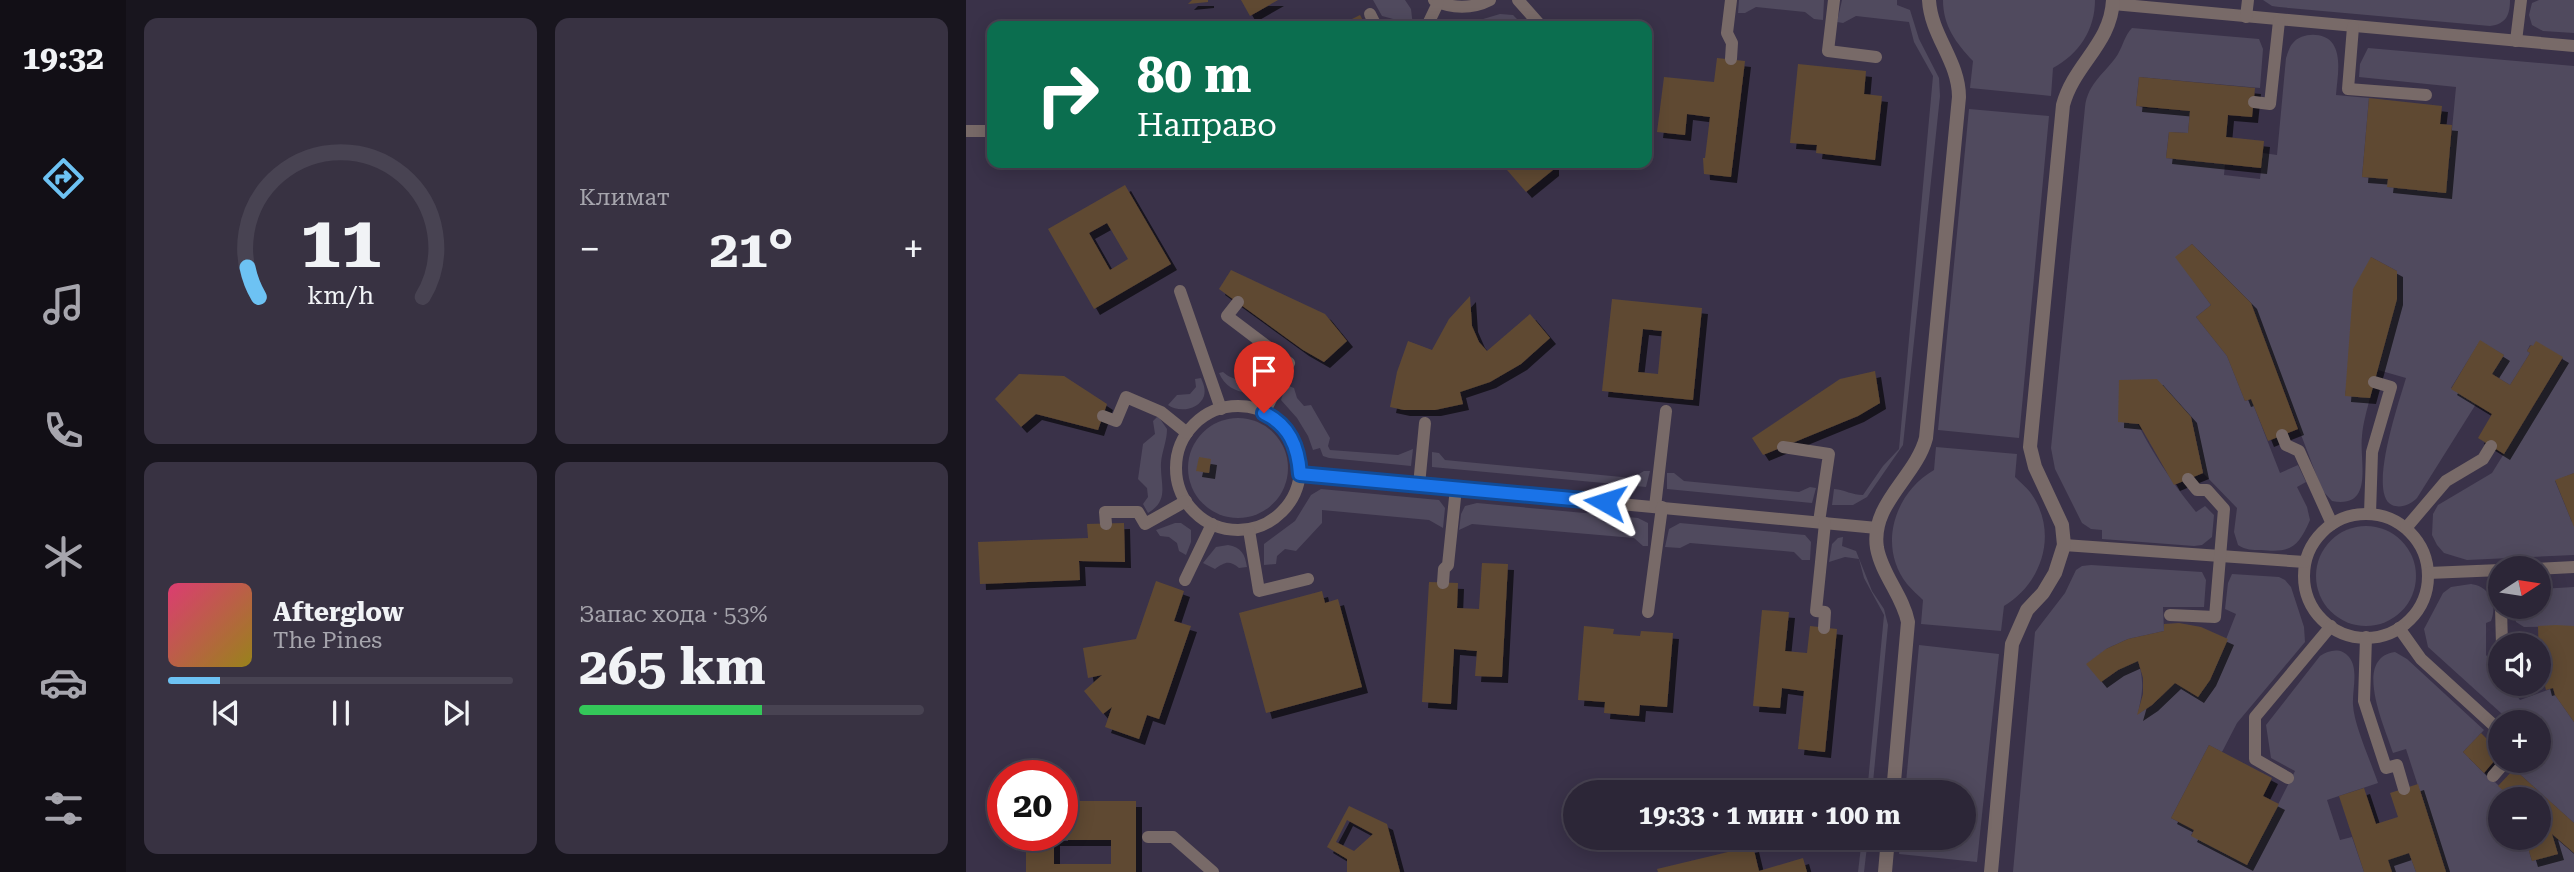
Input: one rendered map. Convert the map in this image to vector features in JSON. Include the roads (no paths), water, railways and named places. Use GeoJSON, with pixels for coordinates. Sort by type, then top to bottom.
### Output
{"type":"FeatureCollection","features":[{"type":"Feature","properties":{"kind":"street"},"geometry":{"type":"LineString","coordinates":[[1894,780],[1908,622],[1906,611],[1881,560],[1877,547],[1877,527],[1886,505],[1922,452],[1959,85],[1953,62],[1936,32],[1929,0]]}},
{"type":"Feature","properties":{"kind":"street"},"geometry":{"type":"LineString","coordinates":[[1990,872],[2012,644],[2027,610],[2043,593],[2055,573],[2064,545],[2062,525],[2035,467],[2030,447],[2063,105],[2076,74],[2105,34],[2113,2]]}},
{"type":"Feature","properties":{"kind":"street"},"geometry":{"type":"LineString","coordinates":[[1885,872],[1887,850]]}},
{"type":"Feature","properties":{"kind":"lane"},"geometry":{"type":"LineString","coordinates":[[1429,21],[1436,1],[1454,7],[1490,0]]}},
{"type":"Feature","properties":{"kind":"lane"},"geometry":{"type":"LineString","coordinates":[[1518,0],[1537,21]]}},
{"type":"Feature","properties":{"kind":"lane"},"geometry":{"type":"LineString","coordinates":[[1731,0],[1727,33],[1732,43],[1731,60]]}},
{"type":"Feature","properties":{"kind":"lane"},"geometry":{"type":"LineString","coordinates":[[1834,0],[1828,51],[1876,57]]}},
{"type":"Feature","properties":{"kind":"lane"},"geometry":{"type":"LineString","coordinates":[[2246,17],[2248,0]]}},
{"type":"Feature","properties":{"kind":"lane"},"geometry":{"type":"LineString","coordinates":[[2516,41],[2521,0]]}},
{"type":"Feature","properties":{"kind":"lane"},"geometry":{"type":"LineString","coordinates":[[2113,2],[2246,17],[2574,46]]}},
{"type":"Feature","properties":{"kind":"lane"},"geometry":{"type":"LineString","coordinates":[[1370,14],[1374,21]]}},
{"type":"Feature","properties":{"kind":"lane"},"geometry":{"type":"LineString","coordinates":[[2254,102],[2270,104],[2279,20]]}},
{"type":"Feature","properties":{"kind":"lane"},"geometry":{"type":"LineString","coordinates":[[2353,27],[2348,89],[2385,96],[2426,95]]}},
{"type":"Feature","properties":{"kind":"lane"},"geometry":{"type":"LineString","coordinates":[[966,131],[987,131]]}},
{"type":"Feature","properties":{"kind":"lane"},"geometry":{"type":"LineString","coordinates":[[1180,291],[1222,409]]}},
{"type":"Feature","properties":{"kind":"lane"},"geometry":{"type":"LineString","coordinates":[[1238,302],[1227,316],[1289,363],[1264,413]]}},
{"type":"Feature","properties":{"kind":"lane"},"geometry":{"type":"LineString","coordinates":[[2370,514],[2372,452],[2391,387],[2374,382]]}},
{"type":"Feature","properties":{"kind":"lane"},"geometry":{"type":"LineString","coordinates":[[1103,416],[1116,421],[1126,397],[1161,412],[1187,433]]}},
{"type":"Feature","properties":{"kind":"lane"},"geometry":{"type":"LineString","coordinates":[[1243,406],[1264,413],[1285,428],[1294,442],[1299,457],[1297,489],[1289,504],[1278,516],[1265,524],[1249,530],[1233,530],[1212,524],[1191,509],[1186,501],[1177,479],[1180,447],[1187,433],[1198,421],[1222,409],[1243,406]]}},
{"type":"Feature","properties":{"kind":"lane"},"geometry":{"type":"LineString","coordinates":[[1648,612],[1667,411]]}},
{"type":"Feature","properties":{"kind":"lane"},"geometry":{"type":"LineString","coordinates":[[1419,485],[1425,423]]}},
{"type":"Feature","properties":{"kind":"lane"},"geometry":{"type":"LineString","coordinates":[[2282,435],[2286,445],[2300,451],[2332,524]]}},
{"type":"Feature","properties":{"kind":"lane"},"geometry":{"type":"LineString","coordinates":[[2406,528],[2446,481],[2483,459],[2491,446]]}},
{"type":"Feature","properties":{"kind":"lane"},"geometry":{"type":"LineString","coordinates":[[1783,447],[1829,454],[1816,611],[1825,612],[1824,628]]}},
{"type":"Feature","properties":{"kind":"lane"},"geometry":{"type":"LineString","coordinates":[[1300,474],[1877,527]]}},
{"type":"Feature","properties":{"kind":"lane"},"geometry":{"type":"LineString","coordinates":[[2170,615],[2215,617],[2224,509],[2207,490],[2197,490],[2188,479]]}},
{"type":"Feature","properties":{"kind":"lane"},"geometry":{"type":"LineString","coordinates":[[1443,583],[1444,569],[1448,565],[1456,488]]}},
{"type":"Feature","properties":{"kind":"lane"},"geometry":{"type":"LineString","coordinates":[[1105,524],[1105,512],[1138,512],[1145,524],[1186,501]]}},
{"type":"Feature","properties":{"kind":"lane"},"geometry":{"type":"LineString","coordinates":[[2370,514],[2392,519],[2417,539],[2428,573],[2423,601],[2414,615],[2388,634],[2366,637],[2349,635],[2331,626],[2316,612],[2308,598],[2305,562],[2319,537],[2332,524],[2344,518],[2370,514]]}},
{"type":"Feature","properties":{"kind":"lane"},"geometry":{"type":"LineString","coordinates":[[1185,580],[1212,524]]}},
{"type":"Feature","properties":{"kind":"lane"},"geometry":{"type":"LineString","coordinates":[[1249,530],[1259,591],[1308,579]]}},
{"type":"Feature","properties":{"kind":"lane"},"geometry":{"type":"LineString","coordinates":[[2064,545],[2305,562]]}},
{"type":"Feature","properties":{"kind":"lane"},"geometry":{"type":"LineString","coordinates":[[2552,568],[2574,567]]}},
{"type":"Feature","properties":{"kind":"lane"},"geometry":{"type":"LineString","coordinates":[[2428,573],[2488,570]]}},
{"type":"Feature","properties":{"kind":"lane"},"geometry":{"type":"LineString","coordinates":[[2288,778],[2255,759],[2255,717],[2331,626]]}},
{"type":"Feature","properties":{"kind":"lane"},"geometry":{"type":"LineString","coordinates":[[2399,628],[2421,659],[2488,727]]}},
{"type":"Feature","properties":{"kind":"lane"},"geometry":{"type":"LineString","coordinates":[[2366,637],[2364,701],[2386,768],[2397,765],[2404,789]]}},
{"type":"Feature","properties":{"kind":"lane"},"geometry":{"type":"LineString","coordinates":[[1149,837],[1173,837],[1213,872]]}}]}
